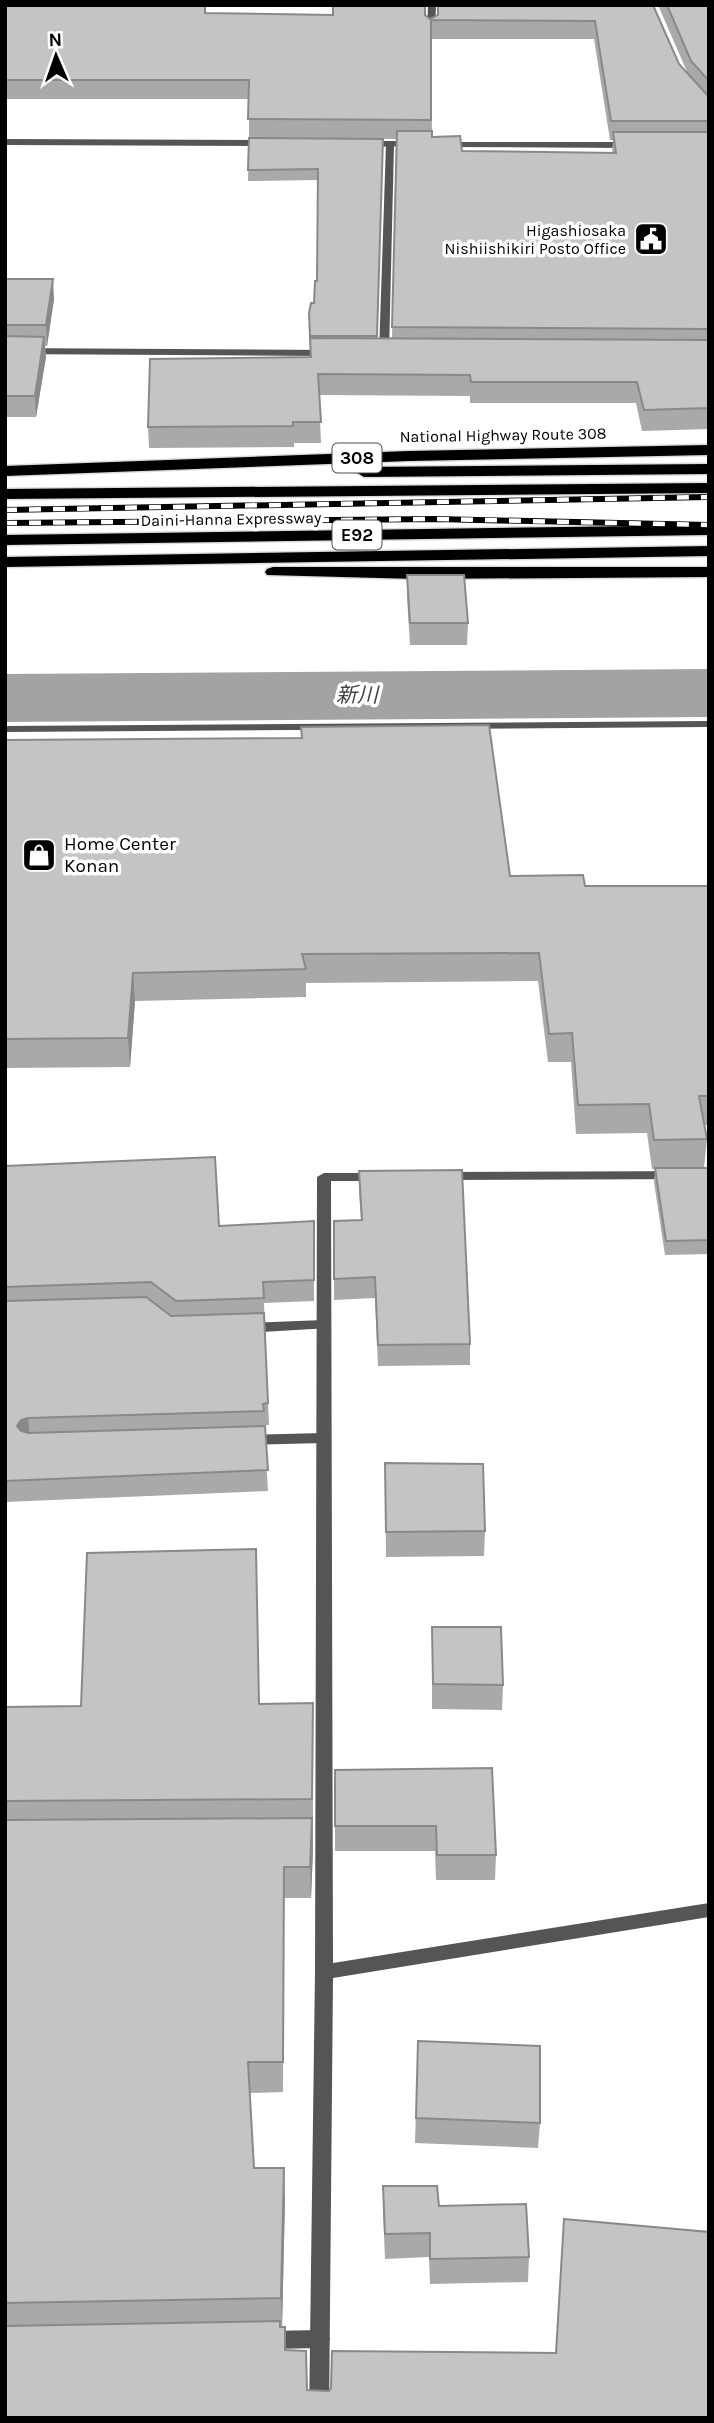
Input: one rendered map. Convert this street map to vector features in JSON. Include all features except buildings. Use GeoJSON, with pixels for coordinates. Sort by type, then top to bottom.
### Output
{"type":"FeatureCollection","features":[{"type":"Feature","properties":{"kind":"highway","name":"National Highway Route 308"},"geometry":{"type":"LineString","coordinates":[[5,473],[409,456],[709,450]]}},
{"type":"Feature","properties":{"kind":"highway"},"geometry":{"type":"LineString","coordinates":[[5,473],[709,469]]}},
{"type":"Feature","properties":{"kind":"highway","name":"Daini-Hanna Expressway"},"geometry":{"type":"LineString","coordinates":[[5,494],[709,488]]}},
{"type":"Feature","properties":{"kind":"highway","name":"Daini-Hanna Expressway"},"geometry":{"type":"LineString","coordinates":[[5,540],[709,530]]}},
{"type":"Feature","properties":{"kind":"highway"},"geometry":{"type":"LineString","coordinates":[[5,562],[709,551]]}},
{"type":"Feature","properties":{"kind":"highway"},"geometry":{"type":"LineString","coordinates":[[5,567],[418,574],[709,572]]}},
{"type":"Feature","properties":{"kind":"street"},"geometry":{"type":"LineString","coordinates":[[431,33],[432,5]]}},
{"type":"Feature","properties":{"kind":"street"},"geometry":{"type":"LineString","coordinates":[[5,142],[280,143]]}},
{"type":"Feature","properties":{"kind":"street"},"geometry":{"type":"LineString","coordinates":[[348,144],[417,144]]}},
{"type":"Feature","properties":{"kind":"street"},"geometry":{"type":"LineString","coordinates":[[384,354],[390,144]]}},
{"type":"Feature","properties":{"kind":"street"},"geometry":{"type":"LineString","coordinates":[[431,144],[639,145]]}},
{"type":"Feature","properties":{"kind":"street"},"geometry":{"type":"LineString","coordinates":[[5,351],[343,353]]}},
{"type":"Feature","properties":{"kind":"street"},"geometry":{"type":"LineString","coordinates":[[370,354],[397,354]]}},
{"type":"Feature","properties":{"kind":"street"},"geometry":{"type":"LineString","coordinates":[[5,729],[709,724]]}},
{"type":"Feature","properties":{"kind":"street"},"geometry":{"type":"LineString","coordinates":[[431,1176],[709,1175]]}},
{"type":"Feature","properties":{"kind":"street"},"geometry":{"type":"LineString","coordinates":[[319,2418],[324,1972],[316,1839],[323,1438],[324,1177],[391,1177]]}},
{"type":"Feature","properties":{"kind":"street"},"geometry":{"type":"LineString","coordinates":[[228,1328],[324,1325]]}},
{"type":"Feature","properties":{"kind":"street"},"geometry":{"type":"LineString","coordinates":[[226,1441],[323,1438]]}},
{"type":"Feature","properties":{"kind":"street"},"geometry":{"type":"LineString","coordinates":[[324,1972],[709,1910]]}},
{"type":"Feature","properties":{"kind":"street"},"geometry":{"type":"LineString","coordinates":[[251,2340],[320,2339]]}},
{"type":"Feature","properties":{"kind":"waterway","name":"新川"},"geometry":{"type":"LineString","coordinates":[[5,698],[709,693]]}},
{"type":"Feature","properties":{"kind":"railway"},"geometry":{"type":"LineString","coordinates":[[5,510],[709,497]]}},
{"type":"Feature","properties":{"kind":"railway"},"geometry":{"type":"LineString","coordinates":[[5,523],[436,519],[709,525]]}},
{"type":"Feature","properties":{"kind":"place","name":"Higashiosaka Nishiishikiri Posto Office"},"geometry":{"type":"Point","coordinates":[651,239]}},
{"type":"Feature","properties":{"kind":"place","name":"Home Center Konan"},"geometry":{"type":"Point","coordinates":[39,855]}}]}
